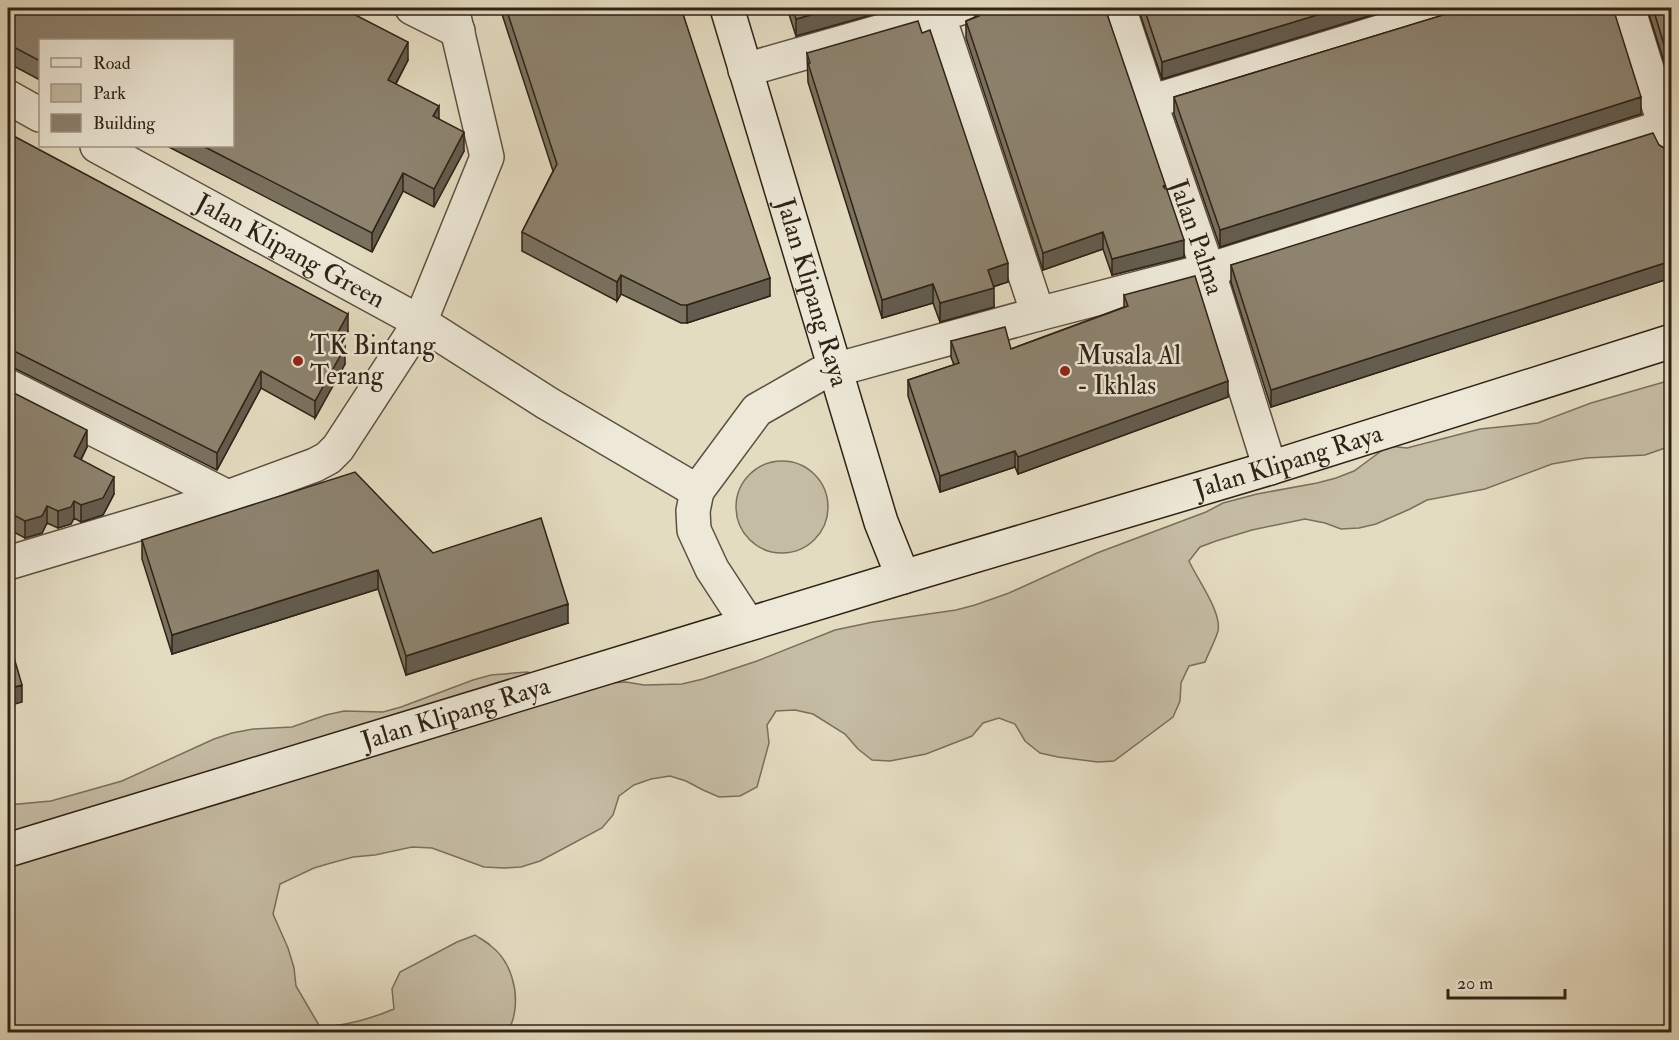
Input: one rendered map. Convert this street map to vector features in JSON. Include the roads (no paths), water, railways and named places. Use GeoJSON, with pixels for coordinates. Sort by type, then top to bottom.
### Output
{"type":"FeatureCollection","features":[{"type":"Feature","properties":{"kind":"street"},"geometry":{"type":"LineString","coordinates":[[8,563],[228,497],[315,465],[328,458],[338,448],[420,322],[487,157],[455,19],[412,8]]}},
{"type":"Feature","properties":{"kind":"street","name":"Jalan Klipang Raya"},"geometry":{"type":"LineString","coordinates":[[727,8],[881,522],[903,576]]}},
{"type":"Feature","properties":{"kind":"street","name":"Jalan Palma"},"geometry":{"type":"LineString","coordinates":[[1119,8],[1208,270],[1270,468]]}},
{"type":"Feature","properties":{"kind":"street"},"geometry":{"type":"LineString","coordinates":[[1150,102],[1458,8]]}},
{"type":"Feature","properties":{"kind":"street"},"geometry":{"type":"LineString","coordinates":[[748,624],[712,569],[694,530],[693,511],[697,491],[757,410],[820,374],[1208,270],[1669,134],[1628,8]]}},
{"type":"Feature","properties":{"kind":"street"},"geometry":{"type":"LineString","coordinates":[[745,70],[945,10],[1038,314]]}},
{"type":"Feature","properties":{"kind":"street"},"geometry":{"type":"LineString","coordinates":[[8,97],[39,114]]}},
{"type":"Feature","properties":{"kind":"street","name":"Jalan Klipang Green"},"geometry":{"type":"LineString","coordinates":[[99,147],[420,322],[547,402],[697,491]]}},
{"type":"Feature","properties":{"kind":"street","name":"Jalan Klipang Raya"},"geometry":{"type":"LineString","coordinates":[[8,850],[903,576],[1270,468],[1671,341]]}},
{"type":"Feature","properties":{"kind":"street"},"geometry":{"type":"LineString","coordinates":[[8,386],[228,497]]}},
{"type":"Feature","properties":{"kind":"place","name":"TK Bintang Terang"},"geometry":{"type":"Point","coordinates":[298,361]}},
{"type":"Feature","properties":{"kind":"place","name":"Musala Al - Ikhlas"},"geometry":{"type":"Point","coordinates":[1065,371]}}]}
